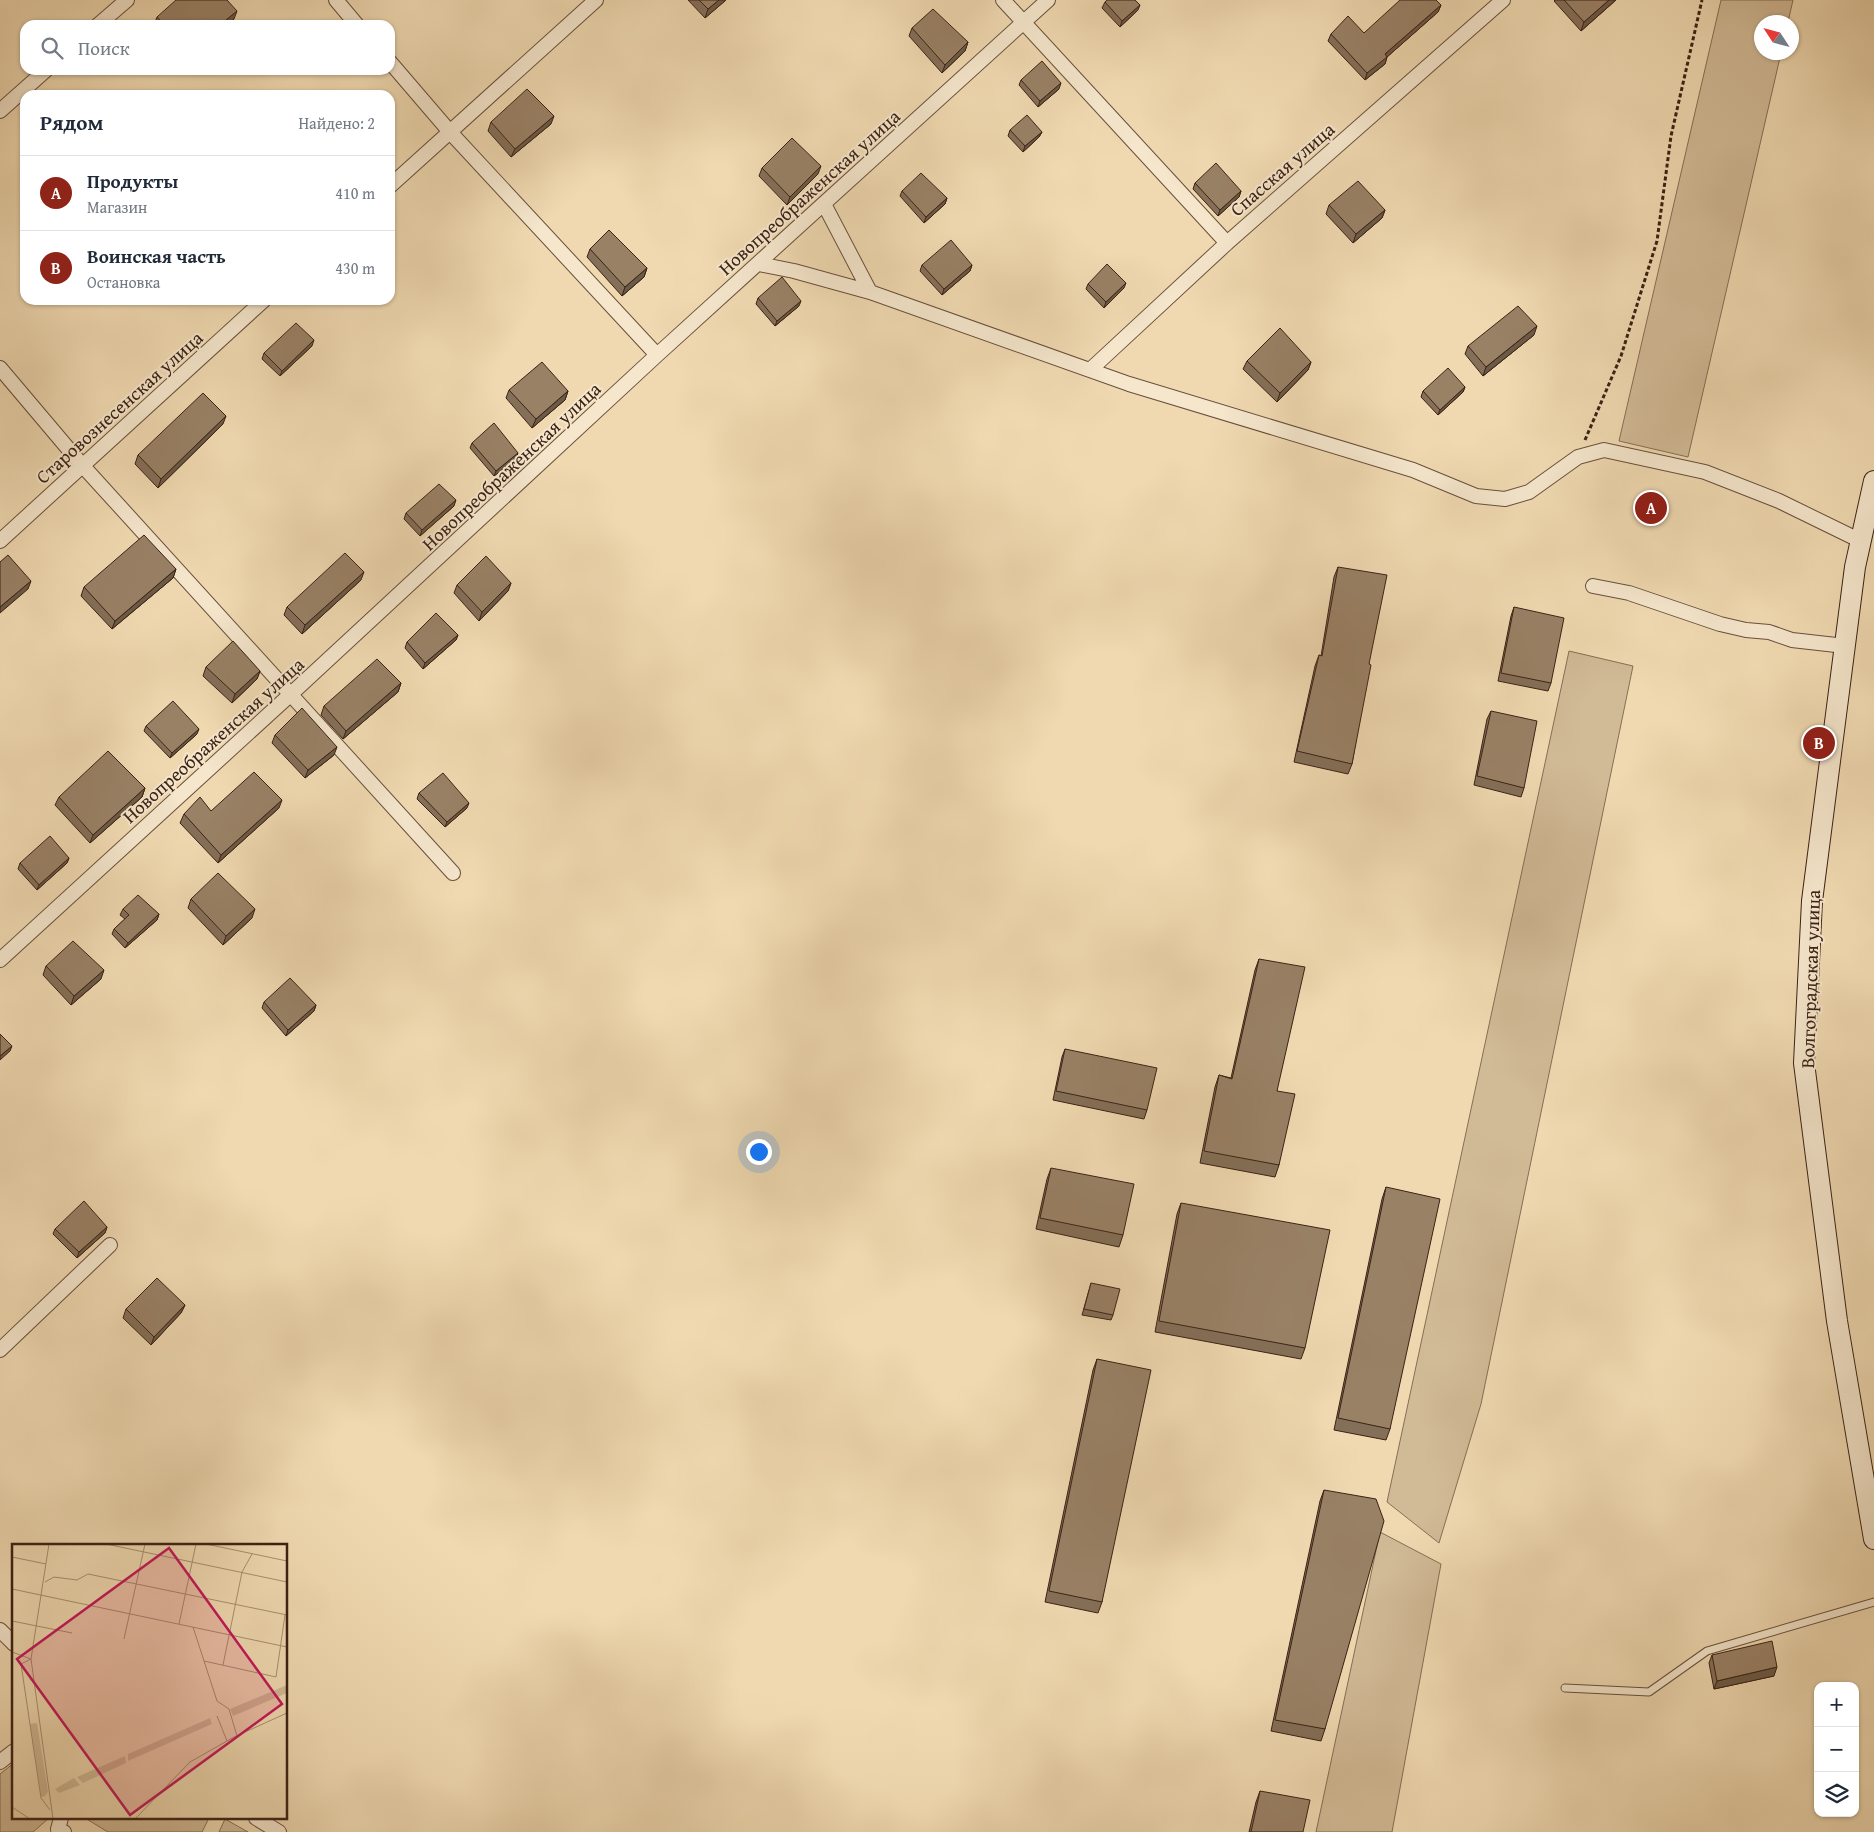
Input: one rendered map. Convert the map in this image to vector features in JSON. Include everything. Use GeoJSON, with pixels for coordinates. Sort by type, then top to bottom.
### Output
{"type":"FeatureCollection","features":[{"type":"Feature","properties":{"kind":"main road","name":"Волгоградская улица"},"geometry":{"type":"LineString","coordinates":[[1874,481],[1855,567],[1812,901],[1804,1063],[1837,1321],[1874,1539]]}},
{"type":"Feature","properties":{"kind":"street"},"geometry":{"type":"LineString","coordinates":[[104,20],[127,0]]}},
{"type":"Feature","properties":{"kind":"street"},"geometry":{"type":"LineString","coordinates":[[336,0],[353,20]]}},
{"type":"Feature","properties":{"kind":"street"},"geometry":{"type":"LineString","coordinates":[[395,182],[596,0]]}},
{"type":"Feature","properties":{"kind":"street"},"geometry":{"type":"LineString","coordinates":[[1003,0],[1227,242]]}},
{"type":"Feature","properties":{"kind":"street","name":"Новопреображенская улица"},"geometry":{"type":"LineString","coordinates":[[0,960],[657,356],[1048,0]]}},
{"type":"Feature","properties":{"kind":"street","name":"Спасская улица"},"geometry":{"type":"LineString","coordinates":[[1090,370],[1227,242],[1503,0]]}},
{"type":"Feature","properties":{"kind":"street"},"geometry":{"type":"LineString","coordinates":[[395,68],[450,132],[657,356]]}},
{"type":"Feature","properties":{"kind":"street"},"geometry":{"type":"LineString","coordinates":[[24,90],[40,75]]}},
{"type":"Feature","properties":{"kind":"street"},"geometry":{"type":"LineString","coordinates":[[0,111],[20,93]]}},
{"type":"Feature","properties":{"kind":"street"},"geometry":{"type":"LineString","coordinates":[[824,204],[870,292]]}},
{"type":"Feature","properties":{"kind":"street"},"geometry":{"type":"LineString","coordinates":[[758,264],[794,271],[870,292],[1129,384],[1413,470],[1476,496],[1505,499],[1529,492],[1578,456],[1604,450],[1705,472],[1779,501],[1861,541]]}},
{"type":"Feature","properties":{"kind":"street","name":"Старовознесенская улица"},"geometry":{"type":"LineString","coordinates":[[0,542],[258,305]]}},
{"type":"Feature","properties":{"kind":"street"},"geometry":{"type":"LineString","coordinates":[[0,368],[82,465],[453,873]]}},
{"type":"Feature","properties":{"kind":"street"},"geometry":{"type":"LineString","coordinates":[[1593,586],[1629,593],[1720,624],[1746,630],[1769,632],[1792,640],[1845,646]]}},
{"type":"Feature","properties":{"kind":"street"},"geometry":{"type":"LineString","coordinates":[[0,1350],[110,1246]]}},
{"type":"Feature","properties":{"kind":"street"},"geometry":{"type":"LineString","coordinates":[[0,1630],[12,1642]]}},
{"type":"Feature","properties":{"kind":"street"},"geometry":{"type":"LineString","coordinates":[[0,1762],[12,1753]]}},
{"type":"Feature","properties":{"kind":"street"},"geometry":{"type":"LineString","coordinates":[[259,1820],[279,1832]]}},
{"type":"Feature","properties":{"kind":"lane"},"geometry":{"type":"LineString","coordinates":[[1565,1688],[1649,1692],[1707,1650],[1874,1602]]}},
{"type":"Feature","properties":{"kind":"path"},"geometry":{"type":"LineString","coordinates":[[1578,456],[1621,356],[1657,241],[1671,136],[1702,0]]}},
{"type":"Feature","properties":{"kind":"shaded area"},"geometry":{"type":"Polygon","coordinates":[[[1721,0],[1793,0],[1790,15],[1754,15],[1754,60],[1779,60],[1688,457],[1619,441],[1721,0]]]}},
{"type":"Feature","properties":{"kind":"shaded area"},"geometry":{"type":"Polygon","coordinates":[[[1569,651],[1633,666],[1481,1404],[1439,1543],[1387,1502],[1569,651]]]}},
{"type":"Feature","properties":{"kind":"shaded area"},"geometry":{"type":"Polygon","coordinates":[[[1380,1532],[1441,1564],[1392,1832],[1316,1832],[1380,1532]]]}},
{"type":"Feature","properties":{"kind":"shaded area"},"geometry":{"type":"Polygon","coordinates":[[[12,1765],[12,1820],[47,1820],[33,1832],[0,1832],[0,1774],[12,1765]]]}},
{"type":"Feature","properties":{"kind":"shaded area"},"geometry":{"type":"Polygon","coordinates":[[[88,1820],[208,1820],[202,1832],[108,1832],[88,1820]]]}},
{"type":"Feature","properties":{"kind":"shaded area"},"geometry":{"type":"Polygon","coordinates":[[[225,1820],[227,1820],[248,1832],[219,1832],[225,1820]]]}},
{"type":"Feature","properties":{"kind":"building"},"geometry":{"type":"Polygon","coordinates":[[[176,0],[227,0],[237,11],[226,20],[160,20],[157,17],[176,0]]]}},
{"type":"Feature","properties":{"kind":"building"},"geometry":{"type":"Polygon","coordinates":[[[699,0],[719,0],[708,9],[699,0]]]}},
{"type":"Feature","properties":{"kind":"building"},"geometry":{"type":"Polygon","coordinates":[[[1107,0],[1135,0],[1140,5],[1122,21],[1105,2],[1107,0]]]}},
{"type":"Feature","properties":{"kind":"building"},"geometry":{"type":"Polygon","coordinates":[[[1400,0],[1436,0],[1441,5],[1385,54],[1387,57],[1367,73],[1331,34],[1348,16],[1364,33],[1400,0]]]}},
{"type":"Feature","properties":{"kind":"building"},"geometry":{"type":"Polygon","coordinates":[[[1564,0],[1609,0],[1584,22],[1564,0]]]}},
{"type":"Feature","properties":{"kind":"building"},"geometry":{"type":"Polygon","coordinates":[[[933,9],[968,42],[945,65],[912,28],[933,9]]]}},
{"type":"Feature","properties":{"kind":"building"},"geometry":{"type":"Polygon","coordinates":[[[1042,61],[1061,83],[1040,101],[1021,80],[1042,61]]]}},
{"type":"Feature","properties":{"kind":"building"},"geometry":{"type":"Polygon","coordinates":[[[527,89],[554,116],[515,149],[491,122],[527,89]]]}},
{"type":"Feature","properties":{"kind":"building"},"geometry":{"type":"Polygon","coordinates":[[[1027,115],[1042,132],[1025,146],[1010,130],[1027,115]]]}},
{"type":"Feature","properties":{"kind":"building"},"geometry":{"type":"Polygon","coordinates":[[[792,138],[821,166],[790,197],[762,168],[792,138]]]}},
{"type":"Feature","properties":{"kind":"building"},"geometry":{"type":"Polygon","coordinates":[[[1216,163],[1241,191],[1220,210],[1195,183],[1216,163]]]}},
{"type":"Feature","properties":{"kind":"building"},"geometry":{"type":"Polygon","coordinates":[[[921,173],[947,198],[926,217],[902,191],[921,173]]]}},
{"type":"Feature","properties":{"kind":"building"},"geometry":{"type":"Polygon","coordinates":[[[1358,181],[1385,210],[1356,234],[1329,205],[1358,181]]]}},
{"type":"Feature","properties":{"kind":"building"},"geometry":{"type":"Polygon","coordinates":[[[609,230],[647,268],[625,287],[590,249],[609,230]]]}},
{"type":"Feature","properties":{"kind":"building"},"geometry":{"type":"Polygon","coordinates":[[[951,240],[972,265],[944,289],[922,265],[951,240]]]}},
{"type":"Feature","properties":{"kind":"building"},"geometry":{"type":"Polygon","coordinates":[[[1107,264],[1126,283],[1106,302],[1088,284],[1107,264]]]}},
{"type":"Feature","properties":{"kind":"building"},"geometry":{"type":"Polygon","coordinates":[[[782,277],[801,301],[777,321],[758,298],[782,277]]]}},
{"type":"Feature","properties":{"kind":"building"},"geometry":{"type":"Polygon","coordinates":[[[1518,306],[1537,326],[1486,367],[1468,346],[1518,306]]]}},
{"type":"Feature","properties":{"kind":"building"},"geometry":{"type":"Polygon","coordinates":[[[296,323],[314,340],[282,371],[264,353],[296,323]]]}},
{"type":"Feature","properties":{"kind":"building"},"geometry":{"type":"Polygon","coordinates":[[[1280,328],[1311,362],[1280,393],[1247,361],[1280,328]]]}},
{"type":"Feature","properties":{"kind":"building"},"geometry":{"type":"Polygon","coordinates":[[[542,362],[568,391],[536,419],[509,390],[542,362]]]}},
{"type":"Feature","properties":{"kind":"building"},"geometry":{"type":"Polygon","coordinates":[[[1448,368],[1465,387],[1440,410],[1423,391],[1448,368]]]}},
{"type":"Feature","properties":{"kind":"building"},"geometry":{"type":"Polygon","coordinates":[[[203,393],[226,416],[161,479],[138,455],[203,393]]]}},
{"type":"Feature","properties":{"kind":"building"},"geometry":{"type":"Polygon","coordinates":[[[494,423],[518,453],[496,471],[472,443],[494,423]]]}},
{"type":"Feature","properties":{"kind":"building"},"geometry":{"type":"Polygon","coordinates":[[[439,484],[456,500],[422,530],[406,513],[439,484]]]}},
{"type":"Feature","properties":{"kind":"building"},"geometry":{"type":"Polygon","coordinates":[[[144,535],[176,569],[115,621],[84,587],[144,535]]]}},
{"type":"Feature","properties":{"kind":"building"},"geometry":{"type":"Polygon","coordinates":[[[345,553],[364,572],[305,625],[287,607],[345,553]]]}},
{"type":"Feature","properties":{"kind":"building"},"geometry":{"type":"Polygon","coordinates":[[[8,555],[31,581],[0,607],[0,562],[8,555]]]}},
{"type":"Feature","properties":{"kind":"building"},"geometry":{"type":"Polygon","coordinates":[[[486,556],[511,583],[482,612],[457,585],[486,556]]]}},
{"type":"Feature","properties":{"kind":"building"},"geometry":{"type":"Polygon","coordinates":[[[1338,567],[1387,575],[1352,764],[1297,751],[1319,655],[1322,656],[1338,567]]]}},
{"type":"Feature","properties":{"kind":"building"},"geometry":{"type":"Polygon","coordinates":[[[1514,607],[1564,618],[1551,683],[1501,673],[1514,607]]]}},
{"type":"Feature","properties":{"kind":"building"},"geometry":{"type":"Polygon","coordinates":[[[436,613],[458,635],[425,663],[407,642],[436,613]]]}},
{"type":"Feature","properties":{"kind":"building"},"geometry":{"type":"Polygon","coordinates":[[[233,641],[260,671],[235,694],[206,667],[233,641]]]}},
{"type":"Feature","properties":{"kind":"building"},"geometry":{"type":"Polygon","coordinates":[[[377,659],[401,683],[346,731],[324,706],[377,659]]]}},
{"type":"Feature","properties":{"kind":"building"},"geometry":{"type":"Polygon","coordinates":[[[173,701],[199,729],[172,753],[146,726],[173,701]]]}},
{"type":"Feature","properties":{"kind":"building"},"geometry":{"type":"Polygon","coordinates":[[[302,708],[337,747],[308,770],[275,735],[302,708]]]}},
{"type":"Feature","properties":{"kind":"building"},"geometry":{"type":"Polygon","coordinates":[[[1491,711],[1537,721],[1524,788],[1477,776],[1491,711]]]}},
{"type":"Feature","properties":{"kind":"building"},"geometry":{"type":"Polygon","coordinates":[[[108,751],[145,788],[93,835],[59,797],[108,751]]]}},
{"type":"Feature","properties":{"kind":"building"},"geometry":{"type":"Polygon","coordinates":[[[254,772],[282,800],[221,855],[184,814],[200,797],[211,811],[254,772]]]}},
{"type":"Feature","properties":{"kind":"building"},"geometry":{"type":"Polygon","coordinates":[[[443,773],[469,803],[447,822],[419,793],[443,773]]]}},
{"type":"Feature","properties":{"kind":"building"},"geometry":{"type":"Polygon","coordinates":[[[50,836],[69,858],[39,885],[20,863],[50,836]]]}},
{"type":"Feature","properties":{"kind":"building"},"geometry":{"type":"Polygon","coordinates":[[[218,873],[255,909],[226,936],[191,899],[218,873]]]}},
{"type":"Feature","properties":{"kind":"building"},"geometry":{"type":"Polygon","coordinates":[[[138,895],[159,914],[128,943],[114,929],[129,915],[123,909],[138,895]]]}},
{"type":"Feature","properties":{"kind":"building"},"geometry":{"type":"Polygon","coordinates":[[[73,941],[104,970],[74,996],[46,966],[73,941]]]}},
{"type":"Feature","properties":{"kind":"building"},"geometry":{"type":"Polygon","coordinates":[[[1259,959],[1305,967],[1277,1091],[1295,1094],[1279,1165],[1204,1151],[1219,1075],[1232,1079],[1259,959]]]}},
{"type":"Feature","properties":{"kind":"building"},"geometry":{"type":"Polygon","coordinates":[[[290,978],[316,1005],[288,1030],[264,1002],[290,978]]]}},
{"type":"Feature","properties":{"kind":"building"},"geometry":{"type":"Polygon","coordinates":[[[0,1034],[12,1046],[0,1056],[0,1034]]]}},
{"type":"Feature","properties":{"kind":"building"},"geometry":{"type":"Polygon","coordinates":[[[1065,1049],[1157,1068],[1147,1110],[1056,1091],[1065,1049]]]}},
{"type":"Feature","properties":{"kind":"building"},"geometry":{"type":"Polygon","coordinates":[[[1051,1168],[1134,1184],[1123,1235],[1040,1218],[1051,1168]]]}},
{"type":"Feature","properties":{"kind":"building"},"geometry":{"type":"Polygon","coordinates":[[[1386,1187],[1440,1199],[1390,1429],[1338,1418],[1386,1187]]]}},
{"type":"Feature","properties":{"kind":"building"},"geometry":{"type":"Polygon","coordinates":[[[84,1201],[107,1227],[79,1252],[55,1229],[84,1201]]]}},
{"type":"Feature","properties":{"kind":"building"},"geometry":{"type":"Polygon","coordinates":[[[1181,1203],[1330,1230],[1305,1348],[1159,1321],[1181,1203]]]}},
{"type":"Feature","properties":{"kind":"building"},"geometry":{"type":"Polygon","coordinates":[[[157,1278],[185,1305],[154,1337],[126,1309],[157,1278]]]}},
{"type":"Feature","properties":{"kind":"building"},"geometry":{"type":"Polygon","coordinates":[[[1091,1283],[1120,1289],[1113,1315],[1084,1309],[1091,1283]]]}},
{"type":"Feature","properties":{"kind":"building"},"geometry":{"type":"Polygon","coordinates":[[[1097,1359],[1151,1370],[1102,1602],[1049,1591],[1097,1359]]]}},
{"type":"Feature","properties":{"kind":"building"},"geometry":{"type":"Polygon","coordinates":[[[1324,1490],[1376,1499],[1384,1521],[1325,1729],[1275,1720],[1324,1490]]]}},
{"type":"Feature","properties":{"kind":"building"},"geometry":{"type":"Polygon","coordinates":[[[1772,1641],[1777,1667],[1717,1681],[1712,1655],[1772,1641]]]}},
{"type":"Feature","properties":{"kind":"building"},"geometry":{"type":"Polygon","coordinates":[[[1260,1791],[1310,1800],[1303,1832],[1251,1832],[1260,1791]]]}},
{"type":"Feature","properties":{"kind":"place","name":"Продукты"},"geometry":{"type":"Point","coordinates":[1651,508]}},
{"type":"Feature","properties":{"kind":"place","name":"Воинская часть"},"geometry":{"type":"Point","coordinates":[1819,743]}}]}
